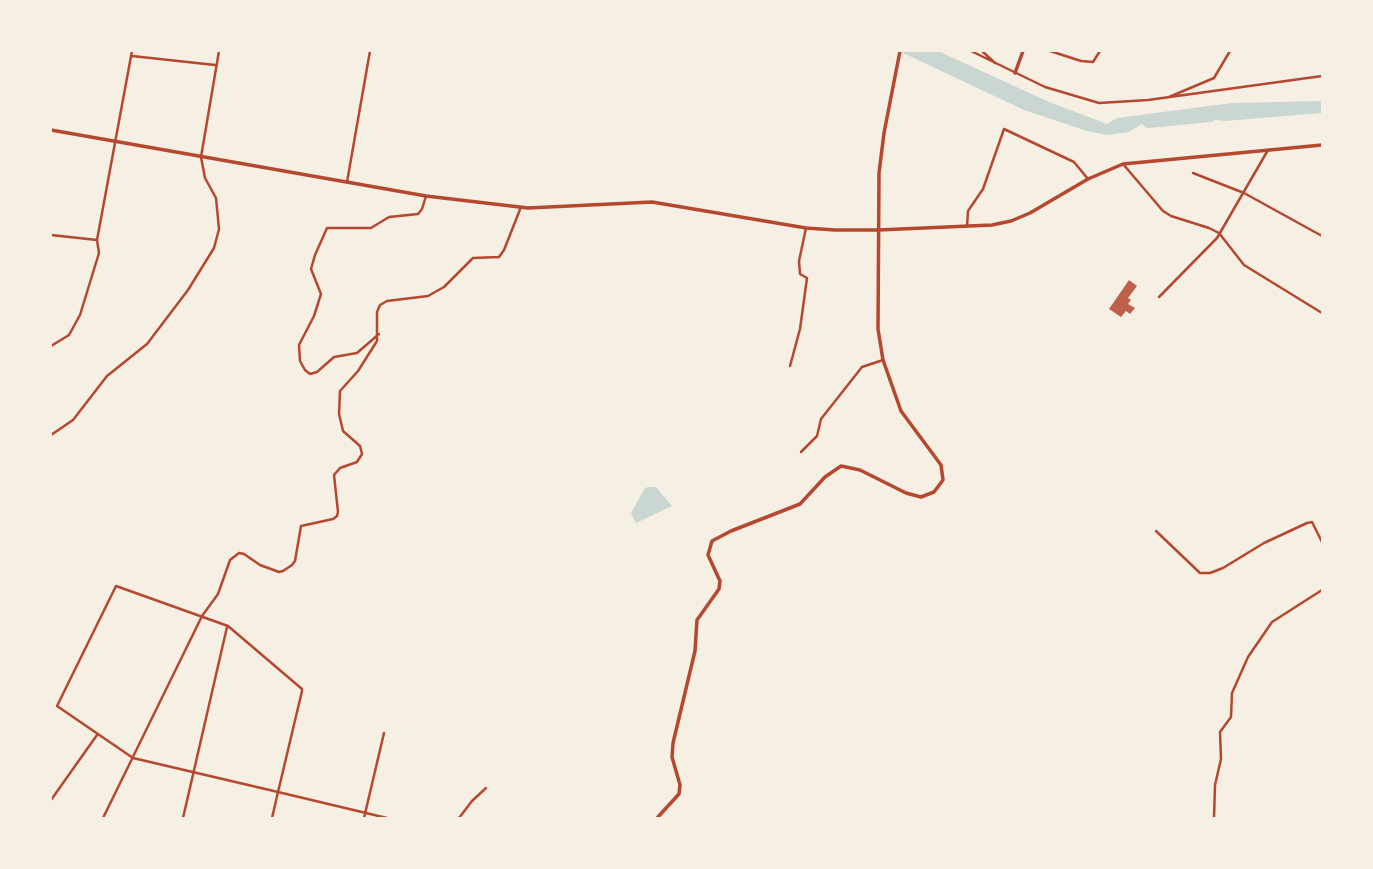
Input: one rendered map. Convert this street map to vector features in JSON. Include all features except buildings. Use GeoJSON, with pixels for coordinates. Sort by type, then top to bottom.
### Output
{"type":"FeatureCollection","features":[{"type":"Feature","properties":{"kind":"main road"},"geometry":{"type":"LineString","coordinates":[[657,818],[679,794],[680,785],[672,757],[673,743],[695,651],[697,620],[719,589],[720,581],[708,555],[712,541],[800,504],[825,477],[841,466],[860,470],[906,493],[921,497],[934,492],[943,480],[941,465],[901,411],[883,360],[878,329],[879,173],[900,51]]}},
{"type":"Feature","properties":{"kind":"main road"},"geometry":{"type":"LineString","coordinates":[[1015,73],[1023,51]]}},
{"type":"Feature","properties":{"kind":"main road"},"geometry":{"type":"LineString","coordinates":[[51,130],[426,196],[521,207],[652,202],[806,228],[835,230],[992,225],[1030,214],[1088,179],[1124,164],[1322,145]]}},
{"type":"Feature","properties":{"kind":"street"},"geometry":{"type":"LineString","coordinates":[[51,435],[73,420],[107,376],[147,344],[210,258],[219,229],[216,198],[205,178],[201,157],[219,51]]}},
{"type":"Feature","properties":{"kind":"street"},"geometry":{"type":"LineString","coordinates":[[347,182],[370,51]]}},
{"type":"Feature","properties":{"kind":"street"},"geometry":{"type":"LineString","coordinates":[[971,51],[1063,94],[1099,103],[1122,103],[1322,76]]}},
{"type":"Feature","properties":{"kind":"street"},"geometry":{"type":"LineString","coordinates":[[982,51],[998,65]]}},
{"type":"Feature","properties":{"kind":"street"},"geometry":{"type":"LineString","coordinates":[[1050,51],[1093,62],[1100,51]]}},
{"type":"Feature","properties":{"kind":"street"},"geometry":{"type":"LineString","coordinates":[[1169,97],[1214,78],[1230,51]]}},
{"type":"Feature","properties":{"kind":"street"},"geometry":{"type":"LineString","coordinates":[[51,346],[69,335],[80,316],[99,253],[97,240],[132,53],[217,65]]}},
{"type":"Feature","properties":{"kind":"street"},"geometry":{"type":"LineString","coordinates":[[967,226],[968,211],[983,190],[1004,130],[1074,162],[1088,179]]}},
{"type":"Feature","properties":{"kind":"street"},"geometry":{"type":"LineString","coordinates":[[1159,297],[1217,238],[1268,150]]}},
{"type":"Feature","properties":{"kind":"street"},"geometry":{"type":"LineString","coordinates":[[1124,164],[1163,211],[1219,233],[1244,265],[1322,313]]}},
{"type":"Feature","properties":{"kind":"street"},"geometry":{"type":"LineString","coordinates":[[1193,173],[1244,193],[1322,236]]}},
{"type":"Feature","properties":{"kind":"street"},"geometry":{"type":"LineString","coordinates":[[379,334],[357,353],[334,357],[317,372],[310,374],[305,370],[300,361],[299,345],[314,316],[321,294],[311,269],[315,255],[327,228],[371,228],[389,217],[418,214],[426,196]]}},
{"type":"Feature","properties":{"kind":"street"},"geometry":{"type":"LineString","coordinates":[[103,818],[202,616],[218,594],[227,566],[234,555],[244,554],[260,565],[279,572],[284,571],[295,561],[301,526],[333,520],[337,516],[334,475],[362,454],[362,450],[343,431],[339,414],[341,391],[358,371],[377,341],[380,305],[387,301],[428,296],[444,287],[473,258],[499,257],[521,207]]}},
{"type":"Feature","properties":{"kind":"street"},"geometry":{"type":"LineString","coordinates":[[790,366],[800,329],[807,278],[800,274],[800,252],[806,228]]}},
{"type":"Feature","properties":{"kind":"street"},"geometry":{"type":"LineString","coordinates":[[51,235],[97,240]]}},
{"type":"Feature","properties":{"kind":"street"},"geometry":{"type":"LineString","coordinates":[[801,452],[817,436],[821,419],[862,367],[883,360]]}},
{"type":"Feature","properties":{"kind":"street"},"geometry":{"type":"LineString","coordinates":[[1156,531],[1200,573],[1210,573],[1223,568],[1264,543],[1307,523],[1312,522],[1322,542]]}},
{"type":"Feature","properties":{"kind":"street"},"geometry":{"type":"LineString","coordinates":[[272,818],[278,792],[302,689],[228,626],[116,586],[57,706],[132,758],[194,772],[278,792],[365,813],[387,818]]}},
{"type":"Feature","properties":{"kind":"street"},"geometry":{"type":"LineString","coordinates":[[1214,818],[1215,785],[1221,760],[1220,732],[1231,717],[1232,694],[1248,657],[1272,622],[1322,590]]}},
{"type":"Feature","properties":{"kind":"street"},"geometry":{"type":"LineString","coordinates":[[183,818],[228,626]]}},
{"type":"Feature","properties":{"kind":"street"},"geometry":{"type":"LineString","coordinates":[[364,818],[384,733]]}},
{"type":"Feature","properties":{"kind":"street"},"geometry":{"type":"LineString","coordinates":[[51,800],[97,734]]}},
{"type":"Feature","properties":{"kind":"street"},"geometry":{"type":"LineString","coordinates":[[459,818],[486,788]]}},
{"type":"Feature","properties":{"kind":"shaded area"},"geometry":{"type":"Polygon","coordinates":[[[899,51],[938,51],[1049,102],[1107,124],[1117,118],[1232,103],[1322,101],[1322,113],[1225,121],[1194,118],[1145,122],[1129,132],[1107,135],[1024,110],[899,51]]]}},
{"type":"Feature","properties":{"kind":"shaded area"},"geometry":{"type":"Polygon","coordinates":[[[656,487],[672,506],[636,523],[631,513],[645,488],[656,487]]]}},
{"type":"Feature","properties":{"kind":"waterway"},"geometry":{"type":"LineString","coordinates":[[1148,122],[1210,116]]}}]}
